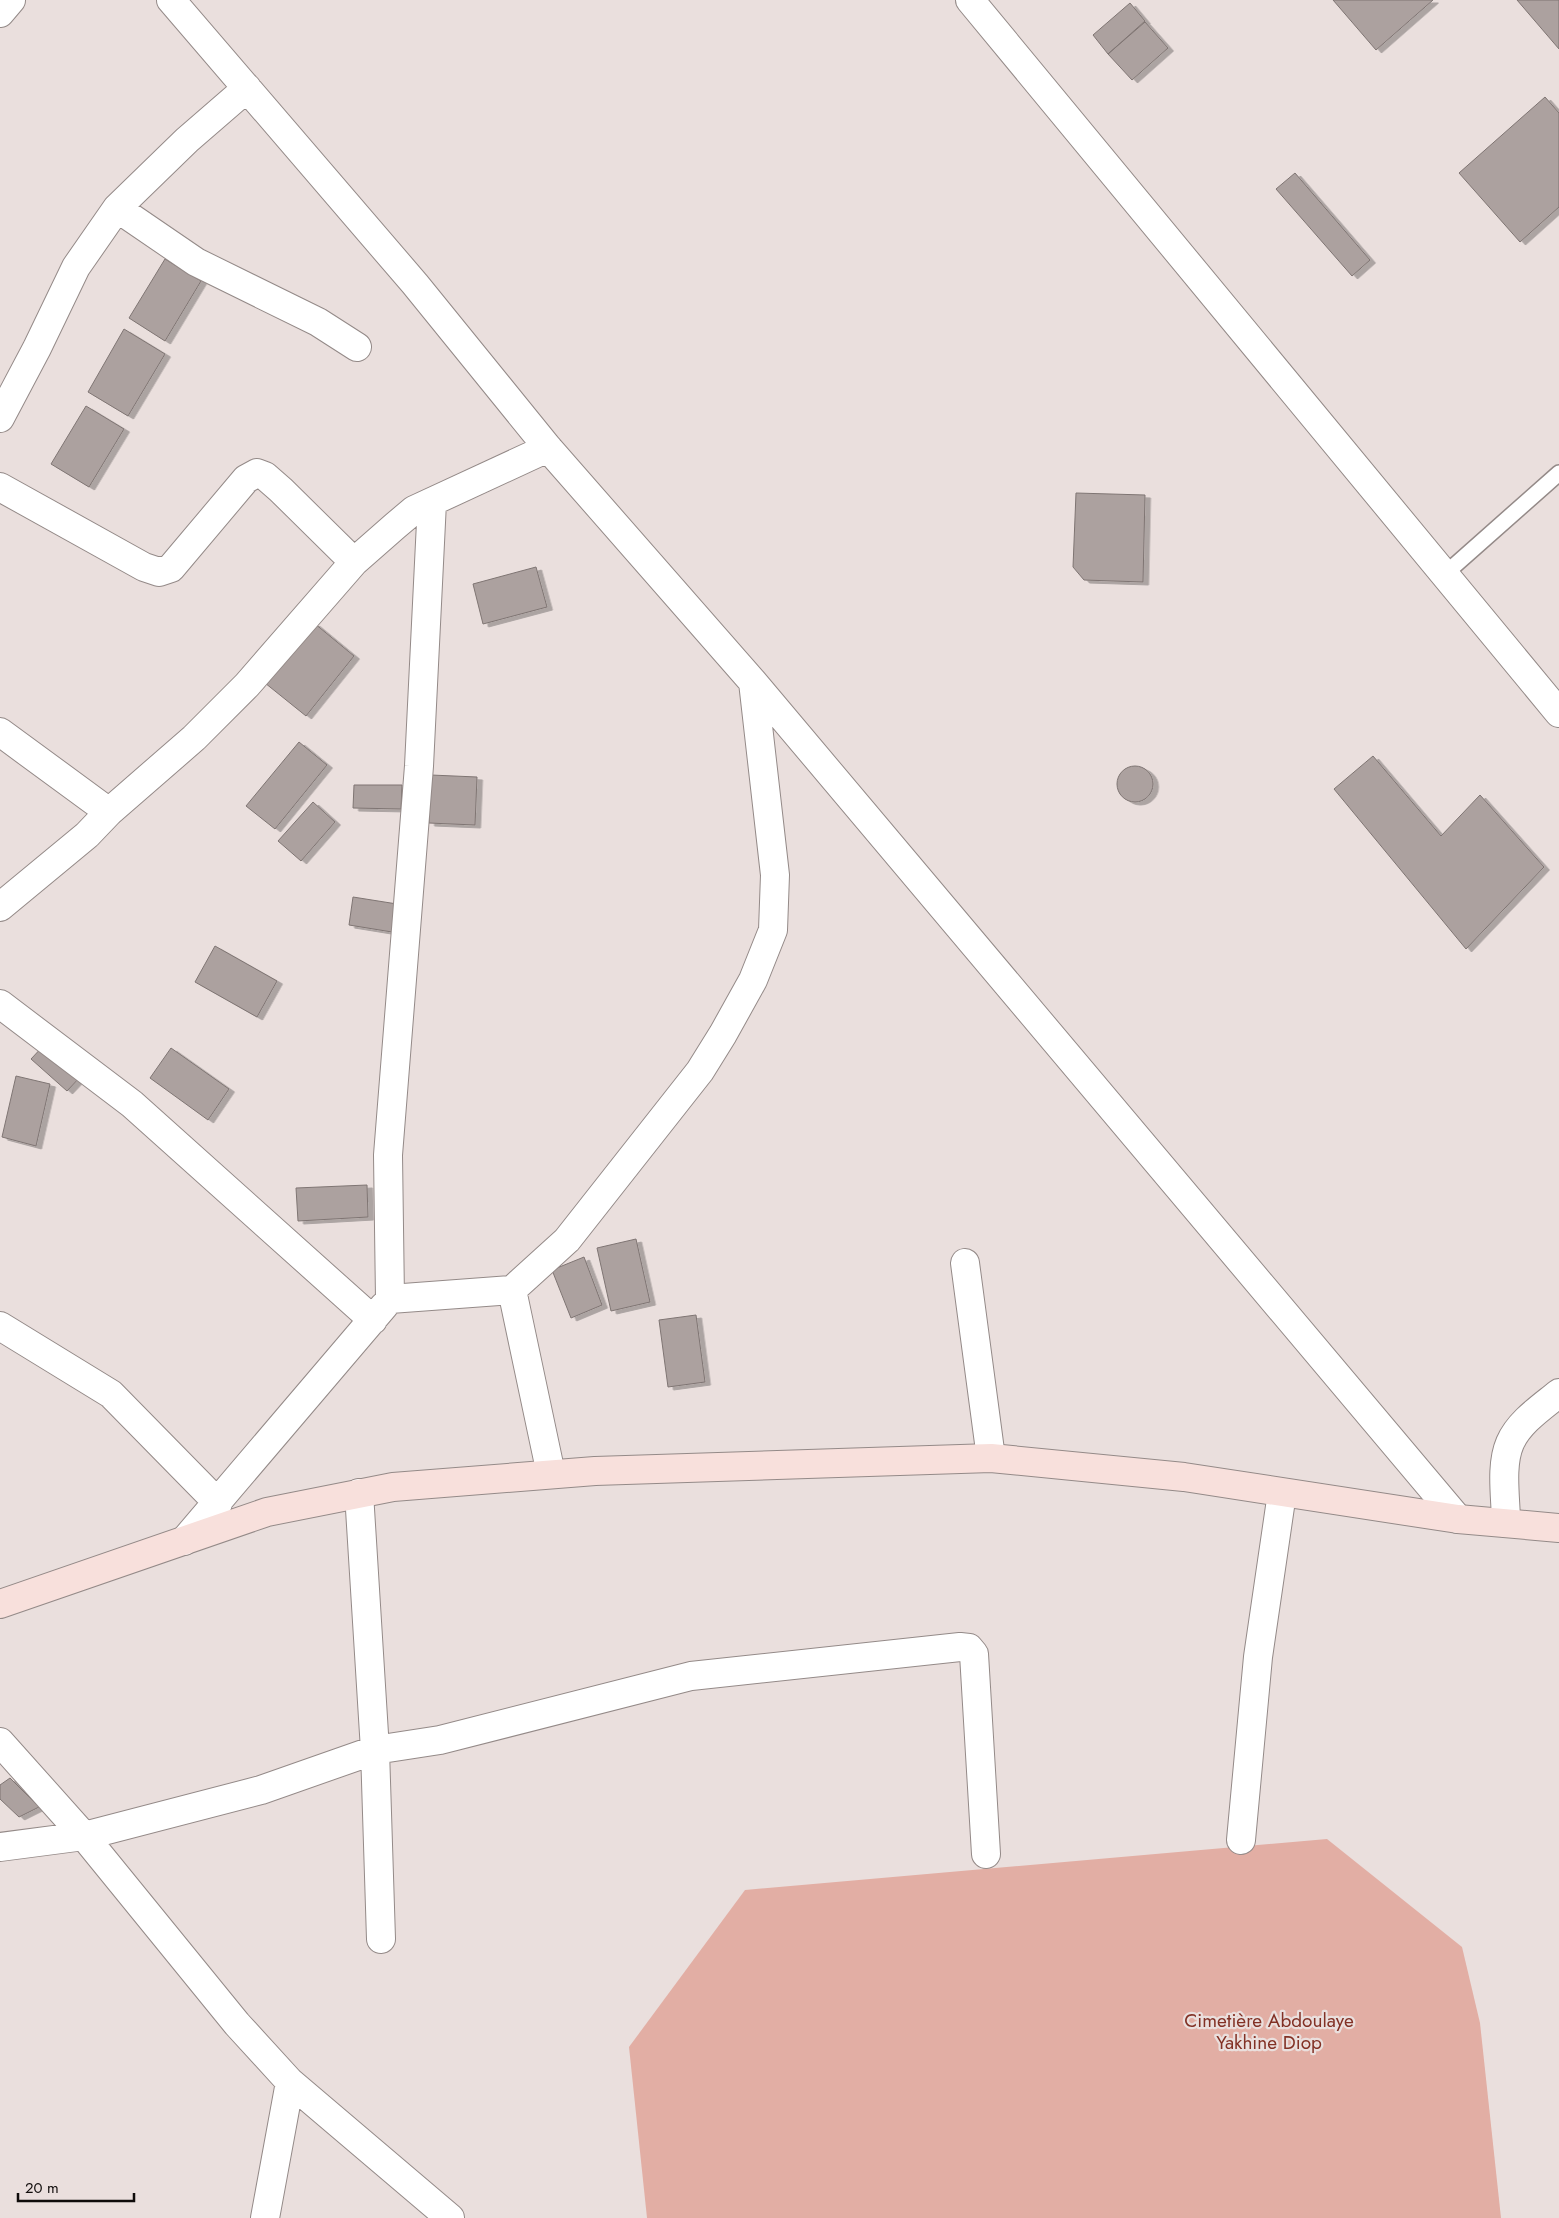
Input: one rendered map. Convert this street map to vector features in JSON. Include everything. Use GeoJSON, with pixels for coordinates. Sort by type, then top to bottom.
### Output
{"type":"FeatureCollection","features":[{"type":"Feature","properties":{"kind":"street"},"geometry":{"type":"LineString","coordinates":[[0,13],[11,0]]}},
{"type":"Feature","properties":{"kind":"street"},"geometry":{"type":"LineString","coordinates":[[171,0],[415,284],[548,448],[753,682],[1458,1519]]}},
{"type":"Feature","properties":{"kind":"street"},"geometry":{"type":"LineString","coordinates":[[973,1],[1559,713]]}},
{"type":"Feature","properties":{"kind":"street"},"geometry":{"type":"LineString","coordinates":[[0,418],[76,267],[117,208],[187,140],[248,88]]}},
{"type":"Feature","properties":{"kind":"street"},"geometry":{"type":"LineString","coordinates":[[117,208],[196,262],[318,322],[357,347]]}},
{"type":"Feature","properties":{"kind":"street"},"geometry":{"type":"LineString","coordinates":[[0,906],[87,835],[109,812],[194,738],[247,685],[354,562],[414,510],[548,448]]}},
{"type":"Feature","properties":{"kind":"street"},"geometry":{"type":"LineString","coordinates":[[0,487],[144,566],[159,572],[170,568],[246,479],[257,473],[265,476],[281,490],[354,562]]}},
{"type":"Feature","properties":{"kind":"street"},"geometry":{"type":"LineString","coordinates":[[184,1541],[390,1299],[388,1156],[419,766],[432,502]]}},
{"type":"Feature","properties":{"kind":"street"},"geometry":{"type":"LineString","coordinates":[[390,1299],[512,1290],[567,1240],[700,1070],[753,980],[773,930],[775,875],[753,682]]}},
{"type":"Feature","properties":{"kind":"street"},"geometry":{"type":"LineString","coordinates":[[0,732],[109,812]]}},
{"type":"Feature","properties":{"kind":"street"},"geometry":{"type":"LineString","coordinates":[[0,1004],[132,1104],[373,1320]]}},
{"type":"Feature","properties":{"kind":"street"},"geometry":{"type":"LineString","coordinates":[[965,1263],[991,1458]]}},
{"type":"Feature","properties":{"kind":"street"},"geometry":{"type":"LineString","coordinates":[[512,1290],[551,1474]]}},
{"type":"Feature","properties":{"kind":"street"},"geometry":{"type":"LineString","coordinates":[[0,1326],[111,1394],[218,1503]]}},
{"type":"Feature","properties":{"kind":"street"},"geometry":{"type":"LineString","coordinates":[[1506,1523],[1505,1462],[1510,1442],[1524,1423],[1559,1393]]}},
{"type":"Feature","properties":{"kind":"street"},"geometry":{"type":"LineString","coordinates":[[0,1604],[267,1512],[393,1487],[551,1474],[991,1458],[1184,1477],[1458,1519],[1559,1528]]}},
{"type":"Feature","properties":{"kind":"street"},"geometry":{"type":"LineString","coordinates":[[359,1493],[375,1750],[381,1939]]}},
{"type":"Feature","properties":{"kind":"street"},"geometry":{"type":"LineString","coordinates":[[1241,1840],[1258,1657],[1282,1493]]}},
{"type":"Feature","properties":{"kind":"street"},"geometry":{"type":"LineString","coordinates":[[0,1847],[84,1836],[261,1790],[375,1750],[440,1740],[690,1676],[960,1647],[969,1648],[974,1654],[986,1854]]}},
{"type":"Feature","properties":{"kind":"street"},"geometry":{"type":"LineString","coordinates":[[0,1742],[84,1836],[237,2024],[290,2082],[450,2218]]}},
{"type":"Feature","properties":{"kind":"street"},"geometry":{"type":"LineString","coordinates":[[265,2218],[290,2082]]}},
{"type":"Feature","properties":{"kind":"lane"},"geometry":{"type":"LineString","coordinates":[[1444,574],[1559,473]]}},
{"type":"Feature","properties":{"kind":"green space","name":"Cimetière Abdoulaye Yakhine Diop"},"geometry":{"type":"Polygon","coordinates":[[[1327,1839],[1462,1947],[1480,2023],[1501,2218],[647,2218],[629,2047],[745,1890],[1327,1839]]]}},
{"type":"Feature","properties":{"kind":"building"},"geometry":{"type":"Polygon","coordinates":[[[1333,0],[1433,0],[1376,50],[1333,0]]]}},
{"type":"Feature","properties":{"kind":"building"},"geometry":{"type":"Polygon","coordinates":[[[1517,0],[1559,0],[1559,49],[1517,0]]]}},
{"type":"Feature","properties":{"kind":"building"},"geometry":{"type":"Polygon","coordinates":[[[1130,3],[1145,21],[1108,54],[1093,35],[1130,3]]]}},
{"type":"Feature","properties":{"kind":"building"},"geometry":{"type":"Polygon","coordinates":[[[1145,22],[1168,48],[1132,80],[1108,54],[1145,22]]]}},
{"type":"Feature","properties":{"kind":"building"},"geometry":{"type":"Polygon","coordinates":[[[1545,97],[1559,113],[1559,207],[1520,242],[1459,173],[1545,97]]]}},
{"type":"Feature","properties":{"kind":"building"},"geometry":{"type":"Polygon","coordinates":[[[1295,173],[1370,260],[1352,276],[1276,189],[1295,173]]]}},
{"type":"Feature","properties":{"kind":"building"},"geometry":{"type":"Polygon","coordinates":[[[165,259],[201,281],[165,341],[129,318],[165,259]]]}},
{"type":"Feature","properties":{"kind":"building"},"geometry":{"type":"Polygon","coordinates":[[[124,329],[165,354],[128,416],[88,392],[124,329]]]}},
{"type":"Feature","properties":{"kind":"building"},"geometry":{"type":"Polygon","coordinates":[[[86,406],[124,429],[89,487],[51,464],[86,406]]]}},
{"type":"Feature","properties":{"kind":"building"},"geometry":{"type":"Polygon","coordinates":[[[1076,493],[1145,495],[1143,582],[1084,580],[1073,567],[1076,493]]]}},
{"type":"Feature","properties":{"kind":"building"},"geometry":{"type":"Polygon","coordinates":[[[536,567],[547,607],[483,624],[473,584],[536,567]]]}},
{"type":"Feature","properties":{"kind":"building"},"geometry":{"type":"Polygon","coordinates":[[[314,623],[354,656],[306,716],[265,683],[314,623]]]}},
{"type":"Feature","properties":{"kind":"building"},"geometry":{"type":"Polygon","coordinates":[[[299,742],[327,765],[275,829],[246,806],[299,742]]]}},
{"type":"Feature","properties":{"kind":"building"},"geometry":{"type":"Polygon","coordinates":[[[1373,756],[1441,836],[1480,795],[1544,867],[1466,949],[1334,789],[1373,756]]]}},
{"type":"Feature","properties":{"kind":"building"},"geometry":{"type":"Polygon","coordinates":[[[1135,766],[1148,771],[1153,784],[1148,797],[1135,802],[1122,797],[1117,784],[1122,771],[1135,766]]]}},
{"type":"Feature","properties":{"kind":"building"},"geometry":{"type":"Polygon","coordinates":[[[431,775],[477,777],[475,825],[429,823],[431,775]]]}},
{"type":"Feature","properties":{"kind":"building"},"geometry":{"type":"Polygon","coordinates":[[[354,785],[402,785],[401,809],[353,808],[354,785]]]}},
{"type":"Feature","properties":{"kind":"building"},"geometry":{"type":"Polygon","coordinates":[[[313,802],[335,822],[301,861],[278,841],[313,802]]]}},
{"type":"Feature","properties":{"kind":"building"},"geometry":{"type":"Polygon","coordinates":[[[353,897],[397,904],[392,932],[349,925],[353,897]]]}},
{"type":"Feature","properties":{"kind":"building"},"geometry":{"type":"Polygon","coordinates":[[[215,946],[277,981],[257,1017],[195,982],[215,946]]]}},
{"type":"Feature","properties":{"kind":"building"},"geometry":{"type":"Polygon","coordinates":[[[45,1044],[82,1075],[67,1091],[31,1059],[45,1044]]]}},
{"type":"Feature","properties":{"kind":"building"},"geometry":{"type":"Polygon","coordinates":[[[171,1048],[229,1089],[208,1120],[150,1078],[171,1048]]]}},
{"type":"Feature","properties":{"kind":"building"},"geometry":{"type":"Polygon","coordinates":[[[16,1076],[50,1084],[36,1146],[2,1137],[16,1076]]]}},
{"type":"Feature","properties":{"kind":"building"},"geometry":{"type":"Polygon","coordinates":[[[367,1185],[368,1217],[298,1221],[296,1188],[367,1185]]]}},
{"type":"Feature","properties":{"kind":"building"},"geometry":{"type":"Polygon","coordinates":[[[636,1239],[650,1302],[611,1311],[597,1248],[636,1239]]]}},
{"type":"Feature","properties":{"kind":"building"},"geometry":{"type":"Polygon","coordinates":[[[584,1257],[602,1305],[571,1318],[552,1270],[584,1257]]]}},
{"type":"Feature","properties":{"kind":"building"},"geometry":{"type":"Polygon","coordinates":[[[696,1315],[705,1382],[668,1387],[659,1320],[696,1315]]]}},
{"type":"Feature","properties":{"kind":"building"},"geometry":{"type":"Polygon","coordinates":[[[10,1778],[39,1807],[19,1817],[0,1799],[0,1785],[10,1778]]]}}]}
